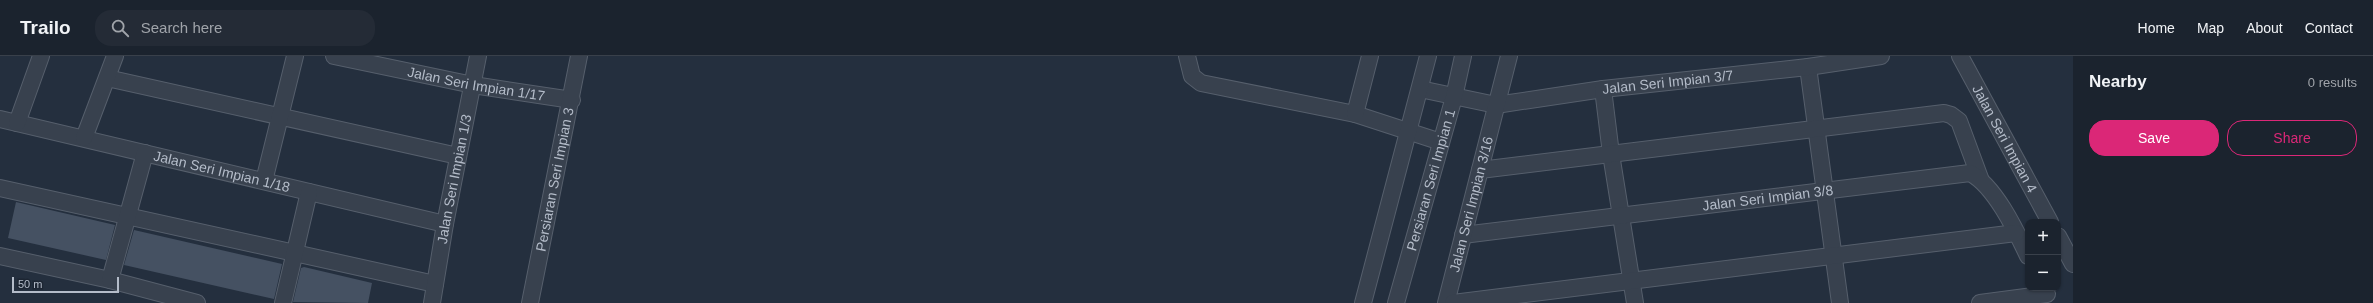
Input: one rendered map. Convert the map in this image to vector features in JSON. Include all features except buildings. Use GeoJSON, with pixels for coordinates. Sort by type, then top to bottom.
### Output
{"type":"FeatureCollection","features":[{"type":"Feature","properties":{"kind":"street"},"geometry":{"type":"LineString","coordinates":[[17,122],[41,56]]}},
{"type":"Feature","properties":{"kind":"street"},"geometry":{"type":"LineString","coordinates":[[84,138],[115,56]]}},
{"type":"Feature","properties":{"kind":"street"},"geometry":{"type":"LineString","coordinates":[[264,181],[295,56]]}},
{"type":"Feature","properties":{"kind":"street","name":"Jalan Seri Impian 1/17"},"geometry":{"type":"LineString","coordinates":[[334,56],[472,85],[572,100]]}},
{"type":"Feature","properties":{"kind":"street","name":"Jalan Seri Impian 1/3"},"geometry":{"type":"LineString","coordinates":[[432,303],[445,224],[478,56]]}},
{"type":"Feature","properties":{"kind":"street","name":"Persiaran Seri Impian 3"},"geometry":{"type":"LineString","coordinates":[[530,303],[572,100],[579,56]]}},
{"type":"Feature","properties":{"kind":"street"},"geometry":{"type":"LineString","coordinates":[[1187,56],[1192,76],[1201,83],[1355,114],[1441,142]]}},
{"type":"Feature","properties":{"kind":"street"},"geometry":{"type":"LineString","coordinates":[[1355,114],[1370,56]]}},
{"type":"Feature","properties":{"kind":"street"},"geometry":{"type":"LineString","coordinates":[[1363,303],[1428,56]]}},
{"type":"Feature","properties":{"kind":"street","name":"Persiaran Seri Impian 1"},"geometry":{"type":"LineString","coordinates":[[1396,303],[1454,97],[1463,56]]}},
{"type":"Feature","properties":{"kind":"street","name":"Jalan Seri Impian 3/16"},"geometry":{"type":"LineString","coordinates":[[1446,303],[1509,56]]}},
{"type":"Feature","properties":{"kind":"street","name":"Jalan Seri Impian 3/7"},"geometry":{"type":"LineString","coordinates":[[1420,89],[1496,105],[1603,89],[1808,67],[1881,56]]}},
{"type":"Feature","properties":{"kind":"street","name":"Jalan Seri Impian 4"},"geometry":{"type":"LineString","coordinates":[[1960,56],[2048,219]]}},
{"type":"Feature","properties":{"kind":"street"},"geometry":{"type":"LineString","coordinates":[[1808,67],[1818,129],[1840,303]]}},
{"type":"Feature","properties":{"kind":"street"},"geometry":{"type":"LineString","coordinates":[[107,78],[279,118],[458,156]]}},
{"type":"Feature","properties":{"kind":"street"},"geometry":{"type":"LineString","coordinates":[[1603,89],[1611,154],[1635,303]]}},
{"type":"Feature","properties":{"kind":"street"},"geometry":{"type":"LineString","coordinates":[[1480,170],[1944,113],[1951,115],[1960,121],[1980,178],[2016,233],[2027,255]]}},
{"type":"Feature","properties":{"kind":"street","name":"Jalan Seri Impian 1/18"},"geometry":{"type":"LineString","coordinates":[[0,118],[445,224]]}},
{"type":"Feature","properties":{"kind":"street"},"geometry":{"type":"LineString","coordinates":[[110,280],[144,153]]}},
{"type":"Feature","properties":{"kind":"street","name":"Jalan Seri Impian 3/8"},"geometry":{"type":"LineString","coordinates":[[1463,235],[1622,217],[1825,190],[1970,174],[1980,178]]}},
{"type":"Feature","properties":{"kind":"street"},"geometry":{"type":"LineString","coordinates":[[0,188],[435,284]]}},
{"type":"Feature","properties":{"kind":"street"},"geometry":{"type":"LineString","coordinates":[[283,303],[309,192]]}},
{"type":"Feature","properties":{"kind":"street"},"geometry":{"type":"LineString","coordinates":[[1453,303],[2016,233]]}},
{"type":"Feature","properties":{"kind":"street"},"geometry":{"type":"LineString","coordinates":[[2061,242],[2073,264]]}},
{"type":"Feature","properties":{"kind":"street"},"geometry":{"type":"LineString","coordinates":[[0,256],[110,280],[197,303]]}},
{"type":"Feature","properties":{"kind":"street"},"geometry":{"type":"LineString","coordinates":[[1980,303],[2047,295]]}}]}
